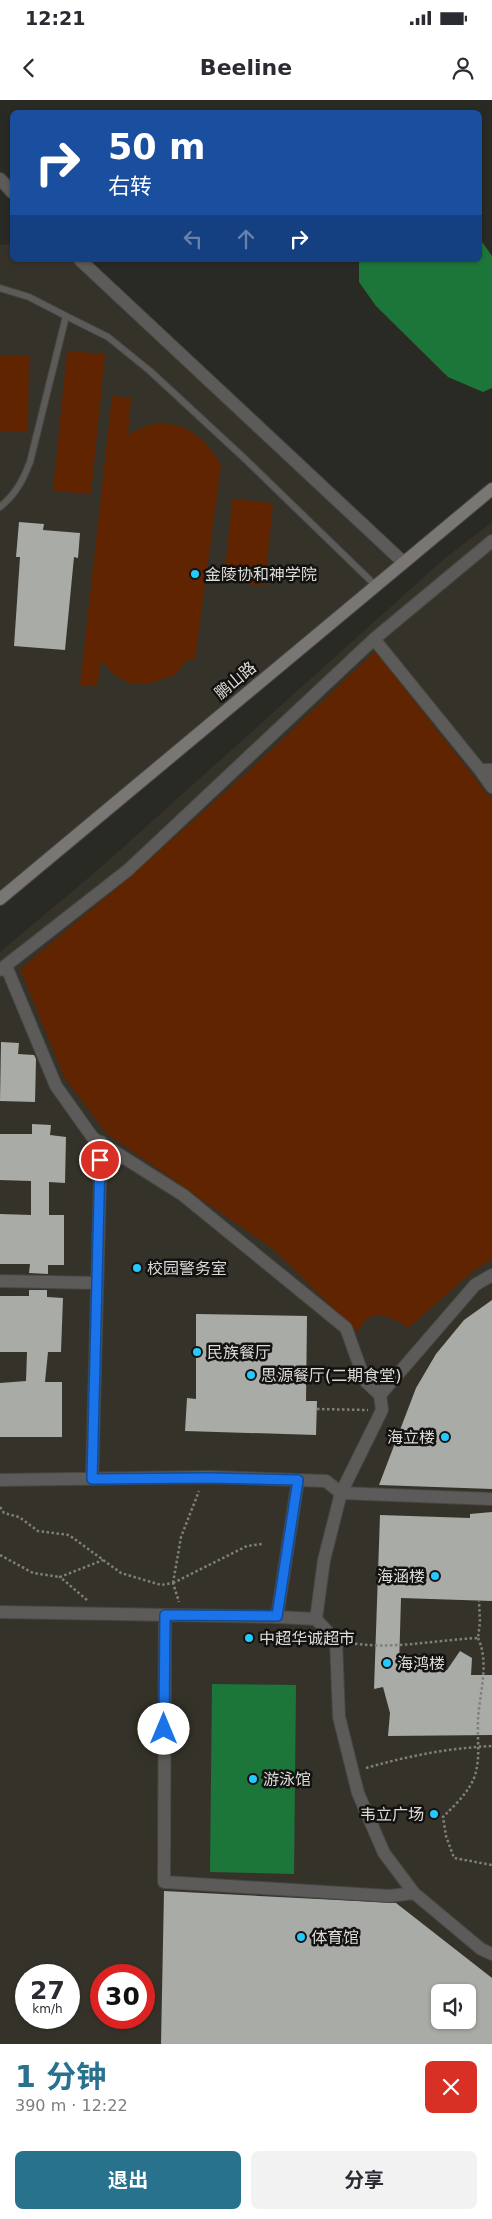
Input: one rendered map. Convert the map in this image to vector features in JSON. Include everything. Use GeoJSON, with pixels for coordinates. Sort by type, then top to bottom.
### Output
{"type":"FeatureCollection","features":[{"type":"Feature","properties":{"kind":"street"},"geometry":{"type":"LineString","coordinates":[[0,179],[10,190]]}},
{"type":"Feature","properties":{"kind":"street"},"geometry":{"type":"LineString","coordinates":[[82,262],[404,562]]}},
{"type":"Feature","properties":{"kind":"street","name":"鹏山路"},"geometry":{"type":"LineString","coordinates":[[0,899],[492,489]]}},
{"type":"Feature","properties":{"kind":"street"},"geometry":{"type":"LineString","coordinates":[[316,1619],[324,1560],[342,1494],[382,1410],[380,1395],[365,1381],[346,1328],[183,1195],[93,1138],[56,1086],[3,968],[128,870],[374,640],[492,541]]}},
{"type":"Feature","properties":{"kind":"street"},"geometry":{"type":"LineString","coordinates":[[374,640],[486,770],[492,787]]}},
{"type":"Feature","properties":{"kind":"street"},"geometry":{"type":"LineString","coordinates":[[92,1479],[100,1142]]}},
{"type":"Feature","properties":{"kind":"street"},"geometry":{"type":"LineString","coordinates":[[380,1395],[475,1286],[492,1275]]}},
{"type":"Feature","properties":{"kind":"street"},"geometry":{"type":"LineString","coordinates":[[0,1281],[97,1283]]}},
{"type":"Feature","properties":{"kind":"street"},"geometry":{"type":"LineString","coordinates":[[0,1480],[204,1478],[326,1481],[342,1494],[492,1499]]}},
{"type":"Feature","properties":{"kind":"street"},"geometry":{"type":"LineString","coordinates":[[277,1616],[298,1480]]}},
{"type":"Feature","properties":{"kind":"street"},"geometry":{"type":"LineString","coordinates":[[0,1612],[277,1616],[316,1619],[336,1641],[339,1717],[358,1792],[384,1853],[414,1893],[481,1949],[492,1954]]}},
{"type":"Feature","properties":{"kind":"street"},"geometry":{"type":"LineString","coordinates":[[165,1615],[164,1882],[390,1896],[414,1893]]}},
{"type":"Feature","properties":{"kind":"lane"},"geometry":{"type":"LineString","coordinates":[[0,288],[29,297],[108,336],[150,371],[244,458],[376,585]]}},
{"type":"Feature","properties":{"kind":"lane"},"geometry":{"type":"LineString","coordinates":[[0,506],[8,501],[22,482],[30,462],[66,316]]}},
{"type":"Feature","properties":{"kind":"path"},"geometry":{"type":"LineString","coordinates":[[317,1409],[382,1410]]}},
{"type":"Feature","properties":{"kind":"path"},"geometry":{"type":"LineString","coordinates":[[184,1615],[173,1583],[181,1537],[204,1478]]}},
{"type":"Feature","properties":{"kind":"path"},"geometry":{"type":"LineString","coordinates":[[0,1507],[4,1513]]}},
{"type":"Feature","properties":{"kind":"path"},"geometry":{"type":"LineString","coordinates":[[0,1515],[4,1513],[19,1516],[38,1531],[70,1535],[121,1573],[161,1585],[173,1583],[247,1546],[262,1544]]}},
{"type":"Feature","properties":{"kind":"path"},"geometry":{"type":"LineString","coordinates":[[0,1555],[33,1573],[60,1577],[103,1560]]}},
{"type":"Feature","properties":{"kind":"path"},"geometry":{"type":"LineString","coordinates":[[60,1577],[100,1614]]}},
{"type":"Feature","properties":{"kind":"path"},"geometry":{"type":"LineString","coordinates":[[479,1601],[480,1622],[478,1638],[482,1647],[483,1667],[478,1722],[478,1763],[474,1780],[460,1800],[442,1816],[446,1836],[454,1858],[492,1866]]}},
{"type":"Feature","properties":{"kind":"path"},"geometry":{"type":"LineString","coordinates":[[336,1641],[370,1646],[401,1646],[478,1638]]}},
{"type":"Feature","properties":{"kind":"path"},"geometry":{"type":"LineString","coordinates":[[352,1772],[402,1758],[458,1747],[492,1746]]}},
{"type":"Feature","properties":{"kind":"shaded area"},"geometry":{"type":"Polygon","coordinates":[[[482,242],[492,256],[492,388],[483,392],[448,377],[376,306],[359,282],[359,262],[482,262],[482,242]]]}},
{"type":"Feature","properties":{"kind":"shaded area","name":"金陵协和神学院"},"geometry":{"type":"Polygon","coordinates":[[[10,244],[10,262],[82,262],[403,562],[0,899],[0,245],[10,244]]]}},
{"type":"Feature","properties":{"kind":"shaded area"},"geometry":{"type":"Polygon","coordinates":[[[67,351],[105,354],[91,494],[53,491],[67,351]]]}},
{"type":"Feature","properties":{"kind":"shaded area"},"geometry":{"type":"Polygon","coordinates":[[[0,355],[29,355],[28,432],[0,432],[0,355]]]}},
{"type":"Feature","properties":{"kind":"shaded area"},"geometry":{"type":"Polygon","coordinates":[[[112,396],[131,398],[128,435],[156,424],[169,424],[181,427],[203,441],[221,465],[195,660],[187,660],[175,675],[148,684],[129,683],[116,676],[101,661],[97,686],[80,685],[112,396]]]}},
{"type":"Feature","properties":{"kind":"shaded area"},"geometry":{"type":"Polygon","coordinates":[[[232,499],[273,503],[265,586],[224,582],[232,499]]]}},
{"type":"Feature","properties":{"kind":"shaded area"},"geometry":{"type":"Polygon","coordinates":[[[492,522],[492,2044],[0,2044],[0,952],[99,869],[444,559],[492,522]]]}},
{"type":"Feature","properties":{"kind":"shaded area"},"geometry":{"type":"Polygon","coordinates":[[[375,651],[492,800],[492,1259],[472,1272],[408,1328],[391,1318],[373,1315],[364,1322],[357,1332],[273,1249],[106,1133],[64,1077],[20,969],[123,883],[251,769],[375,651]]]}},
{"type":"Feature","properties":{"kind":"shaded area","name":"游泳馆"},"geometry":{"type":"Polygon","coordinates":[[[212,1684],[296,1685],[294,1874],[210,1872],[212,1684]]]}},
{"type":"Feature","properties":{"kind":"building"},"geometry":{"type":"Polygon","coordinates":[[[19,522],[44,524],[43,530],[80,533],[78,558],[74,557],[65,650],[14,646],[20,557],[16,557],[19,522]]]}},
{"type":"Feature","properties":{"kind":"building"},"geometry":{"type":"Polygon","coordinates":[[[1,1042],[19,1043],[18,1054],[34,1055],[36,1059],[35,1102],[0,1101],[1,1042]]]}},
{"type":"Feature","properties":{"kind":"building"},"geometry":{"type":"Polygon","coordinates":[[[32,1124],[51,1125],[50,1135],[66,1137],[65,1183],[49,1182],[49,1215],[64,1215],[64,1265],[48,1265],[48,1274],[29,1273],[30,1264],[0,1264],[0,1214],[31,1215],[31,1181],[0,1180],[0,1134],[32,1134],[32,1124]]]}},
{"type":"Feature","properties":{"kind":"building"},"geometry":{"type":"Polygon","coordinates":[[[29,1290],[47,1290],[47,1297],[63,1298],[61,1352],[48,1352],[45,1382],[62,1382],[62,1437],[0,1437],[0,1383],[26,1381],[27,1352],[0,1352],[0,1296],[29,1296],[29,1290]]]}},
{"type":"Feature","properties":{"kind":"building","name":"海立楼"},"geometry":{"type":"Polygon","coordinates":[[[492,1300],[492,1489],[379,1485],[416,1388],[436,1354],[464,1320],[492,1300]]]}},
{"type":"Feature","properties":{"kind":"building","name":"思源餐厅(二期食堂)"},"geometry":{"type":"Polygon","coordinates":[[[196,1314],[307,1316],[306,1401],[317,1401],[316,1435],[185,1431],[187,1398],[196,1399],[196,1314]]]}},
{"type":"Feature","properties":{"kind":"building"},"geometry":{"type":"Polygon","coordinates":[[[492,1512],[492,1601],[401,1598],[399,1667],[447,1670],[460,1651],[472,1658],[471,1675],[492,1675],[492,1735],[388,1736],[390,1713],[383,1687],[374,1689],[380,1515],[470,1518],[470,1514],[492,1512]]]}},
{"type":"Feature","properties":{"kind":"building","name":"体育馆"},"geometry":{"type":"Polygon","coordinates":[[[164,1891],[396,1903],[492,1978],[492,2044],[161,2044],[164,1891]]]}},
{"type":"Feature","properties":{"kind":"place","name":"金陵协和神学院"},"geometry":{"type":"Point","coordinates":[195,574]}},
{"type":"Feature","properties":{"kind":"place","name":"校园警务室"},"geometry":{"type":"Point","coordinates":[137,1268]}},
{"type":"Feature","properties":{"kind":"place","name":"民族餐厅"},"geometry":{"type":"Point","coordinates":[197,1352]}},
{"type":"Feature","properties":{"kind":"place","name":"思源餐厅(二期食堂)"},"geometry":{"type":"Point","coordinates":[251,1375]}},
{"type":"Feature","properties":{"kind":"place","name":"海立楼"},"geometry":{"type":"Point","coordinates":[445,1437]}},
{"type":"Feature","properties":{"kind":"place","name":"海涵楼"},"geometry":{"type":"Point","coordinates":[435,1576]}},
{"type":"Feature","properties":{"kind":"place","name":"中超华诚超市"},"geometry":{"type":"Point","coordinates":[249,1638]}},
{"type":"Feature","properties":{"kind":"place","name":"海鸿楼"},"geometry":{"type":"Point","coordinates":[387,1663]}},
{"type":"Feature","properties":{"kind":"place","name":"游泳馆"},"geometry":{"type":"Point","coordinates":[253,1779]}},
{"type":"Feature","properties":{"kind":"place","name":"韦立广场"},"geometry":{"type":"Point","coordinates":[434,1814]}},
{"type":"Feature","properties":{"kind":"place","name":"体育馆"},"geometry":{"type":"Point","coordinates":[301,1937]}},
{"type":"Feature","properties":{"kind":"route"},"geometry":{"type":"LineString","coordinates":[[100,1160],[92,1479],[209,1478],[298,1480],[277,1616],[165,1615],[164,1729]]}}]}
